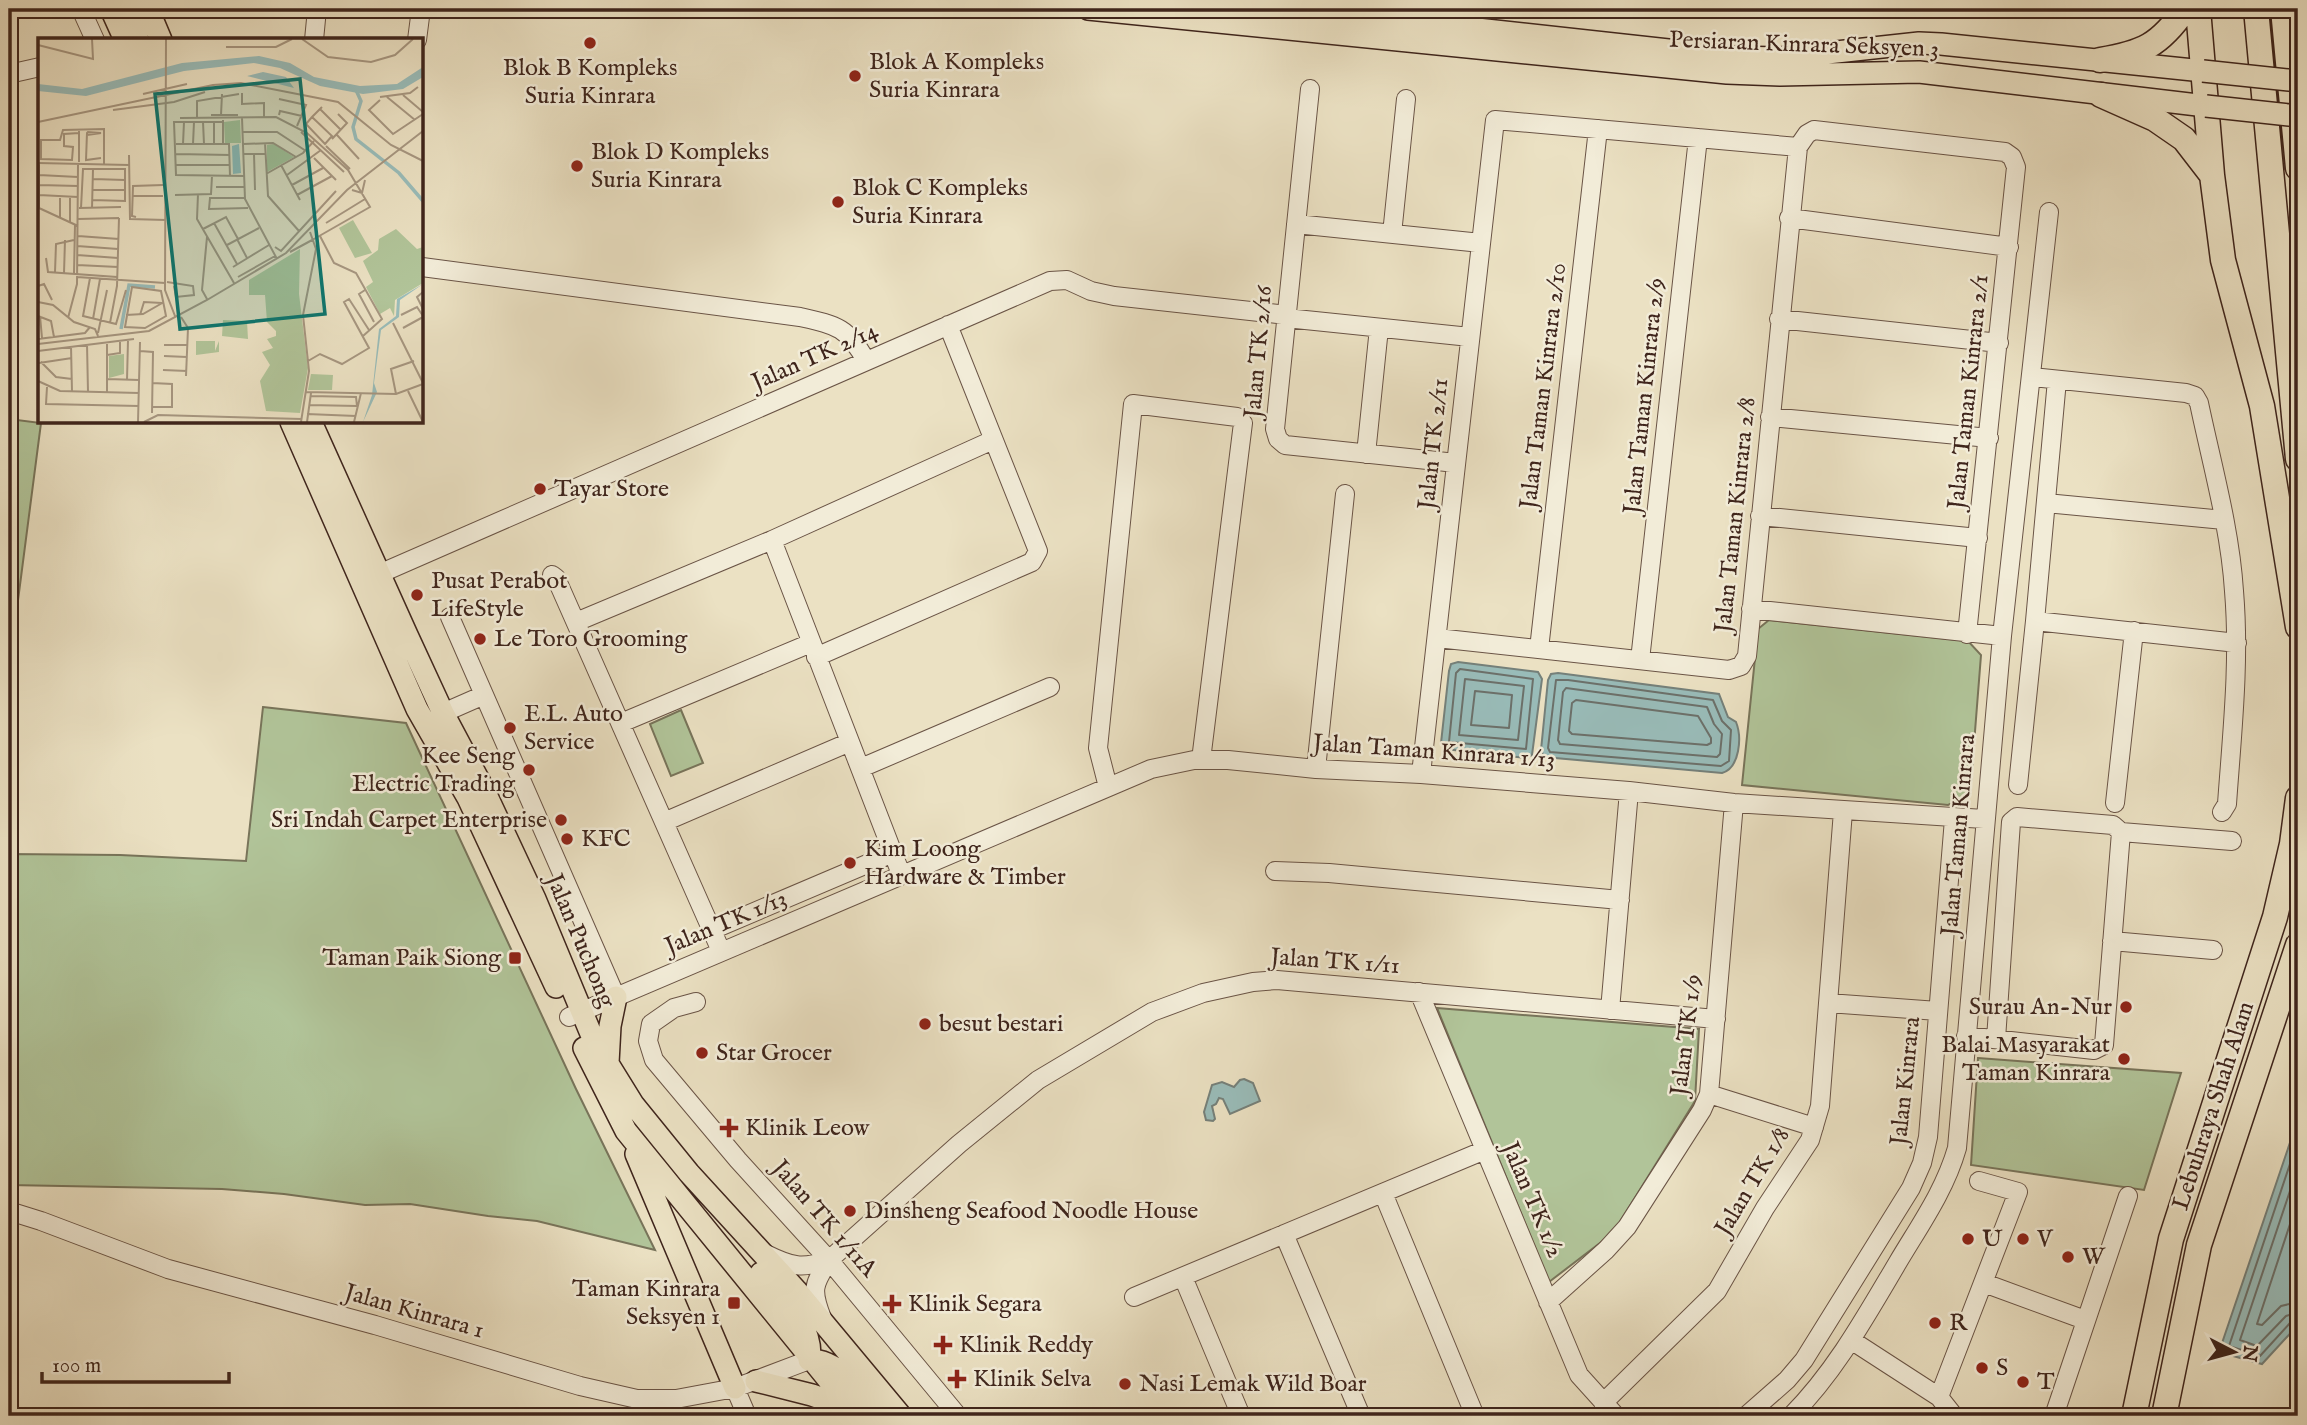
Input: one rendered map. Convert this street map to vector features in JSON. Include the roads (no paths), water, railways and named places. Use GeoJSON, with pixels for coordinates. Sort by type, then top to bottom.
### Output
{"type":"FeatureCollection","features":[{"type":"Feature","properties":{"kind":"highway"},"geometry":{"type":"LineString","coordinates":[[2100,60],[2132,55],[2155,43],[2173,26],[2185,9]]}},
{"type":"Feature","properties":{"kind":"highway"},"geometry":{"type":"LineString","coordinates":[[2198,9],[2212,175],[2223,260],[2262,406],[2298,627]]}},
{"type":"Feature","properties":{"kind":"highway"},"geometry":{"type":"LineString","coordinates":[[2256,9],[2298,459]]}},
{"type":"Feature","properties":{"kind":"highway"},"geometry":{"type":"LineString","coordinates":[[2283,9],[2298,168]]}},
{"type":"Feature","properties":{"kind":"highway"},"geometry":{"type":"LineString","coordinates":[[2101,95],[2155,119],[2184,139],[2212,175]]}},
{"type":"Feature","properties":{"kind":"highway","name":"Lebuhraya Shah Alam"},"geometry":{"type":"LineString","coordinates":[[2134,1416],[2171,1239],[2275,917],[2292,844],[2298,798]]}},
{"type":"Feature","properties":{"kind":"highway","name":"Lebuhraya Shah Alam"},"geometry":{"type":"LineString","coordinates":[[2164,1416],[2199,1245],[2298,945]]}},
{"type":"Feature","properties":{"kind":"highway"},"geometry":{"type":"LineString","coordinates":[[2280,1005],[2298,974]]}},
{"type":"Feature","properties":{"kind":"main road"},"geometry":{"type":"LineString","coordinates":[[148,9],[162,38]]}},
{"type":"Feature","properties":{"kind":"main road"},"geometry":{"type":"LineString","coordinates":[[163,38],[164,9]]}},
{"type":"Feature","properties":{"kind":"main road","name":"Persiaran Kinrara Seksyen 3"},"geometry":{"type":"LineString","coordinates":[[1088,9],[1727,73],[1780,75],[1919,72],[2298,116]]}},
{"type":"Feature","properties":{"kind":"main road"},"geometry":{"type":"LineString","coordinates":[[1130,9],[1168,16]]}},
{"type":"Feature","properties":{"kind":"main road","name":"Persiaran Kinrara Seksyen 3"},"geometry":{"type":"LineString","coordinates":[[1295,9],[1732,57],[1781,58],[1919,43],[2298,81]]}},
{"type":"Feature","properties":{"kind":"main road"},"geometry":{"type":"LineString","coordinates":[[121,21],[136,38]]}},
{"type":"Feature","properties":{"kind":"main road","name":"Jalan Puchong"},"geometry":{"type":"LineString","coordinates":[[292,424],[417,709],[468,798],[575,1014],[626,1131],[855,1413]]}},
{"type":"Feature","properties":{"kind":"main road","name":"Jalan Puchong"},"geometry":{"type":"LineString","coordinates":[[313,424],[443,713],[484,790],[535,899],[575,1014],[633,1104],[689,1173],[824,1323],[901,1416]]}},
{"type":"Feature","properties":{"kind":"main road"},"geometry":{"type":"LineString","coordinates":[[608,1063],[610,1026],[616,997]]}},
{"type":"Feature","properties":{"kind":"main road"},"geometry":{"type":"LineString","coordinates":[[633,1104],[651,1143],[684,1186],[795,1311],[807,1337],[810,1360],[819,1359],[835,1367],[884,1416]]}},
{"type":"Feature","properties":{"kind":"main road"},"geometry":{"type":"LineString","coordinates":[[626,1131],[735,1388]]}},
{"type":"Feature","properties":{"kind":"main road"},"geometry":{"type":"LineString","coordinates":[[756,1381],[812,1395],[855,1413]]}},
{"type":"Feature","properties":{"kind":"street"},"geometry":{"type":"LineString","coordinates":[[82,9],[94,38]]}},
{"type":"Feature","properties":{"kind":"street"},"geometry":{"type":"LineString","coordinates":[[314,38],[317,9]]}},
{"type":"Feature","properties":{"kind":"street"},"geometry":{"type":"LineString","coordinates":[[417,38],[421,9]]}},
{"type":"Feature","properties":{"kind":"street"},"geometry":{"type":"LineString","coordinates":[[98,38],[121,21]]}},
{"type":"Feature","properties":{"kind":"street"},"geometry":{"type":"LineString","coordinates":[[9,74],[38,67]]}},
{"type":"Feature","properties":{"kind":"street","name":"Jalan TK 2/16"},"geometry":{"type":"LineString","coordinates":[[1310,89],[1275,429],[1278,439],[1285,445],[1456,463]]}},
{"type":"Feature","properties":{"kind":"street"},"geometry":{"type":"LineString","coordinates":[[1392,234],[1406,99]]}},
{"type":"Feature","properties":{"kind":"street","name":"Jalan TK 2/11"},"geometry":{"type":"LineString","coordinates":[[1421,775],[1495,120],[1598,129]]}},
{"type":"Feature","properties":{"kind":"street"},"geometry":{"type":"LineString","coordinates":[[1598,129],[1798,147]]}},
{"type":"Feature","properties":{"kind":"street","name":"Jalan Taman Kinrara 2/10"},"geometry":{"type":"LineString","coordinates":[[1539,649],[1598,129]]}},
{"type":"Feature","properties":{"kind":"street","name":"Jalan Taman Kinrara 2/1"},"geometry":{"type":"LineString","coordinates":[[1798,147],[1807,134],[1814,130],[2005,152],[2012,157],[2017,167],[1967,634]]}},
{"type":"Feature","properties":{"kind":"street","name":"Jalan Taman Kinrara 2/9"},"geometry":{"type":"LineString","coordinates":[[1640,660],[1698,138]]}},
{"type":"Feature","properties":{"kind":"street","name":"Jalan Taman Kinrara 2/8"},"geometry":{"type":"LineString","coordinates":[[1437,638],[1730,670],[1741,666],[1747,656],[1798,147]]}},
{"type":"Feature","properties":{"kind":"street","name":"Jalan Taman Kinrara"},"geometry":{"type":"LineString","coordinates":[[1791,1416],[1809,1398],[1852,1340],[1950,1174],[1957,1148],[1984,819],[2049,212]]}},
{"type":"Feature","properties":{"kind":"street"},"geometry":{"type":"LineString","coordinates":[[1790,218],[2010,247]]}},
{"type":"Feature","properties":{"kind":"street"},"geometry":{"type":"LineString","coordinates":[[1296,224],[1481,243]]}},
{"type":"Feature","properties":{"kind":"street"},"geometry":{"type":"LineString","coordinates":[[424,267],[800,317],[834,325],[855,341],[866,361]]}},
{"type":"Feature","properties":{"kind":"street","name":"Jalan TK 2/14"},"geometry":{"type":"LineString","coordinates":[[379,575],[1050,281],[1067,280],[1103,295],[1470,337]]}},
{"type":"Feature","properties":{"kind":"street"},"geometry":{"type":"LineString","coordinates":[[1779,319],[1999,343]]}},
{"type":"Feature","properties":{"kind":"street"},"geometry":{"type":"LineString","coordinates":[[621,723],[1032,562],[1038,551],[948,325]]}},
{"type":"Feature","properties":{"kind":"street"},"geometry":{"type":"LineString","coordinates":[[1366,454],[1379,328]]}},
{"type":"Feature","properties":{"kind":"street"},"geometry":{"type":"LineString","coordinates":[[2032,377],[2186,393],[2194,396],[2199,403],[2224,520],[2234,589],[2236,687],[2227,804],[2222,812]]}},
{"type":"Feature","properties":{"kind":"street"},"geometry":{"type":"LineString","coordinates":[[2018,785],[2057,380]]}},
{"type":"Feature","properties":{"kind":"street"},"geometry":{"type":"LineString","coordinates":[[1108,787],[1098,748],[1133,404],[1237,416],[1242,422],[1201,760]]}},
{"type":"Feature","properties":{"kind":"street"},"geometry":{"type":"LineString","coordinates":[[1770,418],[1989,438]]}},
{"type":"Feature","properties":{"kind":"street"},"geometry":{"type":"LineString","coordinates":[[576,622],[772,540],[993,440]]}},
{"type":"Feature","properties":{"kind":"street"},"geometry":{"type":"LineString","coordinates":[[1316,769],[1345,494]]}},
{"type":"Feature","properties":{"kind":"street"},"geometry":{"type":"LineString","coordinates":[[2046,502],[2224,520]]}},
{"type":"Feature","properties":{"kind":"street"},"geometry":{"type":"LineString","coordinates":[[1760,516],[1978,538]]}},
{"type":"Feature","properties":{"kind":"street"},"geometry":{"type":"LineString","coordinates":[[772,540],[901,874]]}},
{"type":"Feature","properties":{"kind":"street"},"geometry":{"type":"LineString","coordinates":[[552,575],[556,578],[576,622],[721,951]]}},
{"type":"Feature","properties":{"kind":"street"},"geometry":{"type":"LineString","coordinates":[[1751,609],[2002,636]]}},
{"type":"Feature","properties":{"kind":"street"},"geometry":{"type":"LineString","coordinates":[[450,617],[616,997]]}},
{"type":"Feature","properties":{"kind":"street"},"geometry":{"type":"LineString","coordinates":[[2035,621],[2236,643]]}},
{"type":"Feature","properties":{"kind":"street"},"geometry":{"type":"LineString","coordinates":[[2115,803],[2134,631]]}},
{"type":"Feature","properties":{"kind":"street"},"geometry":{"type":"LineString","coordinates":[[861,768],[1050,687]]}},
{"type":"Feature","properties":{"kind":"street"},"geometry":{"type":"LineString","coordinates":[[443,713],[484,695]]}},
{"type":"Feature","properties":{"kind":"street"},"geometry":{"type":"LineString","coordinates":[[664,822],[850,742]]}},
{"type":"Feature","properties":{"kind":"street","name":"Jalan Taman Kinrara 1/13"},"geometry":{"type":"LineString","coordinates":[[901,874],[1151,769],[1201,760],[1629,791],[1734,803],[1984,819]]}},
{"type":"Feature","properties":{"kind":"street"},"geometry":{"type":"LineString","coordinates":[[1611,1010],[1629,791]]}},
{"type":"Feature","properties":{"kind":"street","name":"Jalan TK 1/9"},"geometry":{"type":"LineString","coordinates":[[1548,1303],[1627,1227],[1695,1121],[1709,1094],[1734,803]]}},
{"type":"Feature","properties":{"kind":"street","name":"Jalan TK 1/8"},"geometry":{"type":"LineString","coordinates":[[1603,1403],[1717,1291],[1765,1208],[1810,1140],[1821,1106],[1843,811]]}},
{"type":"Feature","properties":{"kind":"street"},"geometry":{"type":"LineString","coordinates":[[1996,1039],[2011,822],[2017,817],[2113,825],[2121,832],[2232,841]]}},
{"type":"Feature","properties":{"kind":"street","name":"Jalan Kinrara"},"geometry":{"type":"LineString","coordinates":[[1746,1416],[1787,1380],[1804,1360],[1911,1188],[1922,1163],[1928,1137],[1954,819]]}},
{"type":"Feature","properties":{"kind":"street"},"geometry":{"type":"LineString","coordinates":[[1966,1036],[2095,1050],[2104,1045],[2121,832]]}},
{"type":"Feature","properties":{"kind":"street"},"geometry":{"type":"LineString","coordinates":[[712,930],[893,853]]}},
{"type":"Feature","properties":{"kind":"street"},"geometry":{"type":"LineString","coordinates":[[1275,871],[1329,873],[1620,900]]}},
{"type":"Feature","properties":{"kind":"street","name":"Jalan TK 1/13"},"geometry":{"type":"LineString","coordinates":[[575,1014],[901,874]]}},
{"type":"Feature","properties":{"kind":"street"},"geometry":{"type":"LineString","coordinates":[[2112,941],[2213,950]]}},
{"type":"Feature","properties":{"kind":"street","name":"Jalan TK 1/11"},"geometry":{"type":"LineString","coordinates":[[829,1260],[959,1144],[1038,1080],[1144,1016],[1203,993],[1253,982],[1278,980],[1716,1019]]}},
{"type":"Feature","properties":{"kind":"street","name":"Jalan TK 1/2"},"geometry":{"type":"LineString","coordinates":[[1419,992],[1578,1375],[1616,1416]]}},
{"type":"Feature","properties":{"kind":"street","name":"Jalan TK 1/11A"},"geometry":{"type":"LineString","coordinates":[[696,1002],[674,1008],[651,1024],[648,1041],[654,1060],[738,1160],[829,1260],[958,1416]]}},
{"type":"Feature","properties":{"kind":"street"},"geometry":{"type":"LineString","coordinates":[[1828,1003],[1938,1011]]}},
{"type":"Feature","properties":{"kind":"street"},"geometry":{"type":"LineString","coordinates":[[1709,1094],[1814,1127]]}},
{"type":"Feature","properties":{"kind":"street"},"geometry":{"type":"LineString","coordinates":[[1134,1297],[1485,1150]]}},
{"type":"Feature","properties":{"kind":"street"},"geometry":{"type":"LineString","coordinates":[[1939,1397],[2018,1192],[1979,1181]]}},
{"type":"Feature","properties":{"kind":"street"},"geometry":{"type":"LineString","coordinates":[[1383,1192],[1475,1416]]}},
{"type":"Feature","properties":{"kind":"street"},"geometry":{"type":"LineString","coordinates":[[2054,1416],[2128,1196]]}},
{"type":"Feature","properties":{"kind":"street","name":"Jalan Kinrara 1"},"geometry":{"type":"LineString","coordinates":[[9,1211],[168,1269],[367,1323],[614,1395],[636,1399],[676,1399],[735,1388],[810,1360]]}},
{"type":"Feature","properties":{"kind":"street"},"geometry":{"type":"LineString","coordinates":[[1284,1234],[1360,1416]]}},
{"type":"Feature","properties":{"kind":"street"},"geometry":{"type":"LineString","coordinates":[[761,1252],[789,1266],[813,1265],[829,1260]]}},
{"type":"Feature","properties":{"kind":"street"},"geometry":{"type":"LineString","coordinates":[[824,1323],[816,1303],[814,1286],[829,1260]]}},
{"type":"Feature","properties":{"kind":"street"},"geometry":{"type":"LineString","coordinates":[[1183,1277],[1241,1416]]}},
{"type":"Feature","properties":{"kind":"street"},"geometry":{"type":"LineString","coordinates":[[1984,1283],[2085,1320]]}},
{"type":"Feature","properties":{"kind":"street"},"geometry":{"type":"LineString","coordinates":[[1852,1340],[1939,1397],[1954,1416]]}},
{"type":"Feature","properties":{"kind":"street"},"geometry":{"type":"LineString","coordinates":[[735,1388],[747,1416]]}},
{"type":"Feature","properties":{"kind":"water"},"geometry":{"type":"Polygon","coordinates":[[[1458,662],[1538,672],[1542,679],[1532,755],[1526,758],[1445,749],[1441,743],[1449,671],[1451,664],[1458,662]]]}},
{"type":"Feature","properties":{"kind":"water"},"geometry":{"type":"Polygon","coordinates":[[[1551,674],[1719,694],[1728,717],[1736,722],[1738,728],[1738,751],[1733,765],[1722,773],[1544,757],[1541,750],[1548,680],[1551,674]]]}},
{"type":"Feature","properties":{"kind":"water"},"geometry":{"type":"Polygon","coordinates":[[[1244,1079],[1253,1083],[1260,1101],[1230,1114],[1223,1099],[1219,1098],[1212,1106],[1215,1119],[1206,1120],[1204,1112],[1212,1085],[1222,1082],[1234,1087],[1244,1079]]]}},
{"type":"Feature","properties":{"kind":"water"},"geometry":{"type":"Polygon","coordinates":[[[2298,1119],[2298,1325],[2262,1364],[2219,1352],[2298,1119]]]}},
{"type":"Feature","properties":{"kind":"place","name":"Blok B Kompleks Suria Kinrara"},"geometry":{"type":"Point","coordinates":[590,43]}},
{"type":"Feature","properties":{"kind":"place","name":"Blok A Kompleks Suria Kinrara"},"geometry":{"type":"Point","coordinates":[855,76]}},
{"type":"Feature","properties":{"kind":"place","name":"Blok D Kompleks Suria Kinrara"},"geometry":{"type":"Point","coordinates":[577,166]}},
{"type":"Feature","properties":{"kind":"place","name":"Blok C Kompleks Suria Kinrara"},"geometry":{"type":"Point","coordinates":[838,202]}},
{"type":"Feature","properties":{"kind":"place","name":"Tayar Store"},"geometry":{"type":"Point","coordinates":[540,489]}},
{"type":"Feature","properties":{"kind":"place","name":"Pusat Perabot LifeStyle"},"geometry":{"type":"Point","coordinates":[417,595]}},
{"type":"Feature","properties":{"kind":"place","name":"Le Toro Grooming"},"geometry":{"type":"Point","coordinates":[480,639]}},
{"type":"Feature","properties":{"kind":"place","name":"E.L. Auto Service"},"geometry":{"type":"Point","coordinates":[510,728]}},
{"type":"Feature","properties":{"kind":"place","name":"Kee Seng Electric Trading"},"geometry":{"type":"Point","coordinates":[529,770]}},
{"type":"Feature","properties":{"kind":"place","name":"Sri Indah Carpet Enterprise"},"geometry":{"type":"Point","coordinates":[561,820]}},
{"type":"Feature","properties":{"kind":"place","name":"KFC"},"geometry":{"type":"Point","coordinates":[567,839]}},
{"type":"Feature","properties":{"kind":"place","name":"Kim Loong Hardware & Timber"},"geometry":{"type":"Point","coordinates":[850,863]}},
{"type":"Feature","properties":{"kind":"place","name":"Taman Paik Siong"},"geometry":{"type":"Point","coordinates":[515,958]}},
{"type":"Feature","properties":{"kind":"place","name":"Surau An-Nur"},"geometry":{"type":"Point","coordinates":[2126,1007]}},
{"type":"Feature","properties":{"kind":"place","name":"besut bestari"},"geometry":{"type":"Point","coordinates":[925,1024]}},
{"type":"Feature","properties":{"kind":"place","name":"Star Grocer"},"geometry":{"type":"Point","coordinates":[702,1053]}},
{"type":"Feature","properties":{"kind":"place","name":"Balai Masyarakat Taman Kinrara"},"geometry":{"type":"Point","coordinates":[2124,1059]}},
{"type":"Feature","properties":{"kind":"place","name":"Klinik Leow"},"geometry":{"type":"Point","coordinates":[729,1128]}},
{"type":"Feature","properties":{"kind":"place","name":"Dinsheng Seafood Noodle House"},"geometry":{"type":"Point","coordinates":[850,1211]}},
{"type":"Feature","properties":{"kind":"place","name":"U"},"geometry":{"type":"Point","coordinates":[1968,1239]}},
{"type":"Feature","properties":{"kind":"place","name":"V"},"geometry":{"type":"Point","coordinates":[2023,1239]}},
{"type":"Feature","properties":{"kind":"place","name":"W"},"geometry":{"type":"Point","coordinates":[2068,1257]}},
{"type":"Feature","properties":{"kind":"place","name":"Taman Kinrara Seksyen 1"},"geometry":{"type":"Point","coordinates":[734,1303]}},
{"type":"Feature","properties":{"kind":"place","name":"Klinik Segara"},"geometry":{"type":"Point","coordinates":[892,1304]}},
{"type":"Feature","properties":{"kind":"place","name":"R"},"geometry":{"type":"Point","coordinates":[1935,1323]}},
{"type":"Feature","properties":{"kind":"place","name":"Klinik Reddy"},"geometry":{"type":"Point","coordinates":[943,1345]}},
{"type":"Feature","properties":{"kind":"place","name":"S"},"geometry":{"type":"Point","coordinates":[1982,1368]}},
{"type":"Feature","properties":{"kind":"place","name":"Klinik Selva"},"geometry":{"type":"Point","coordinates":[957,1379]}},
{"type":"Feature","properties":{"kind":"place","name":"T"},"geometry":{"type":"Point","coordinates":[2023,1382]}},
{"type":"Feature","properties":{"kind":"place","name":"Nasi Lemak Wild Boar"},"geometry":{"type":"Point","coordinates":[1125,1384]}}]}
